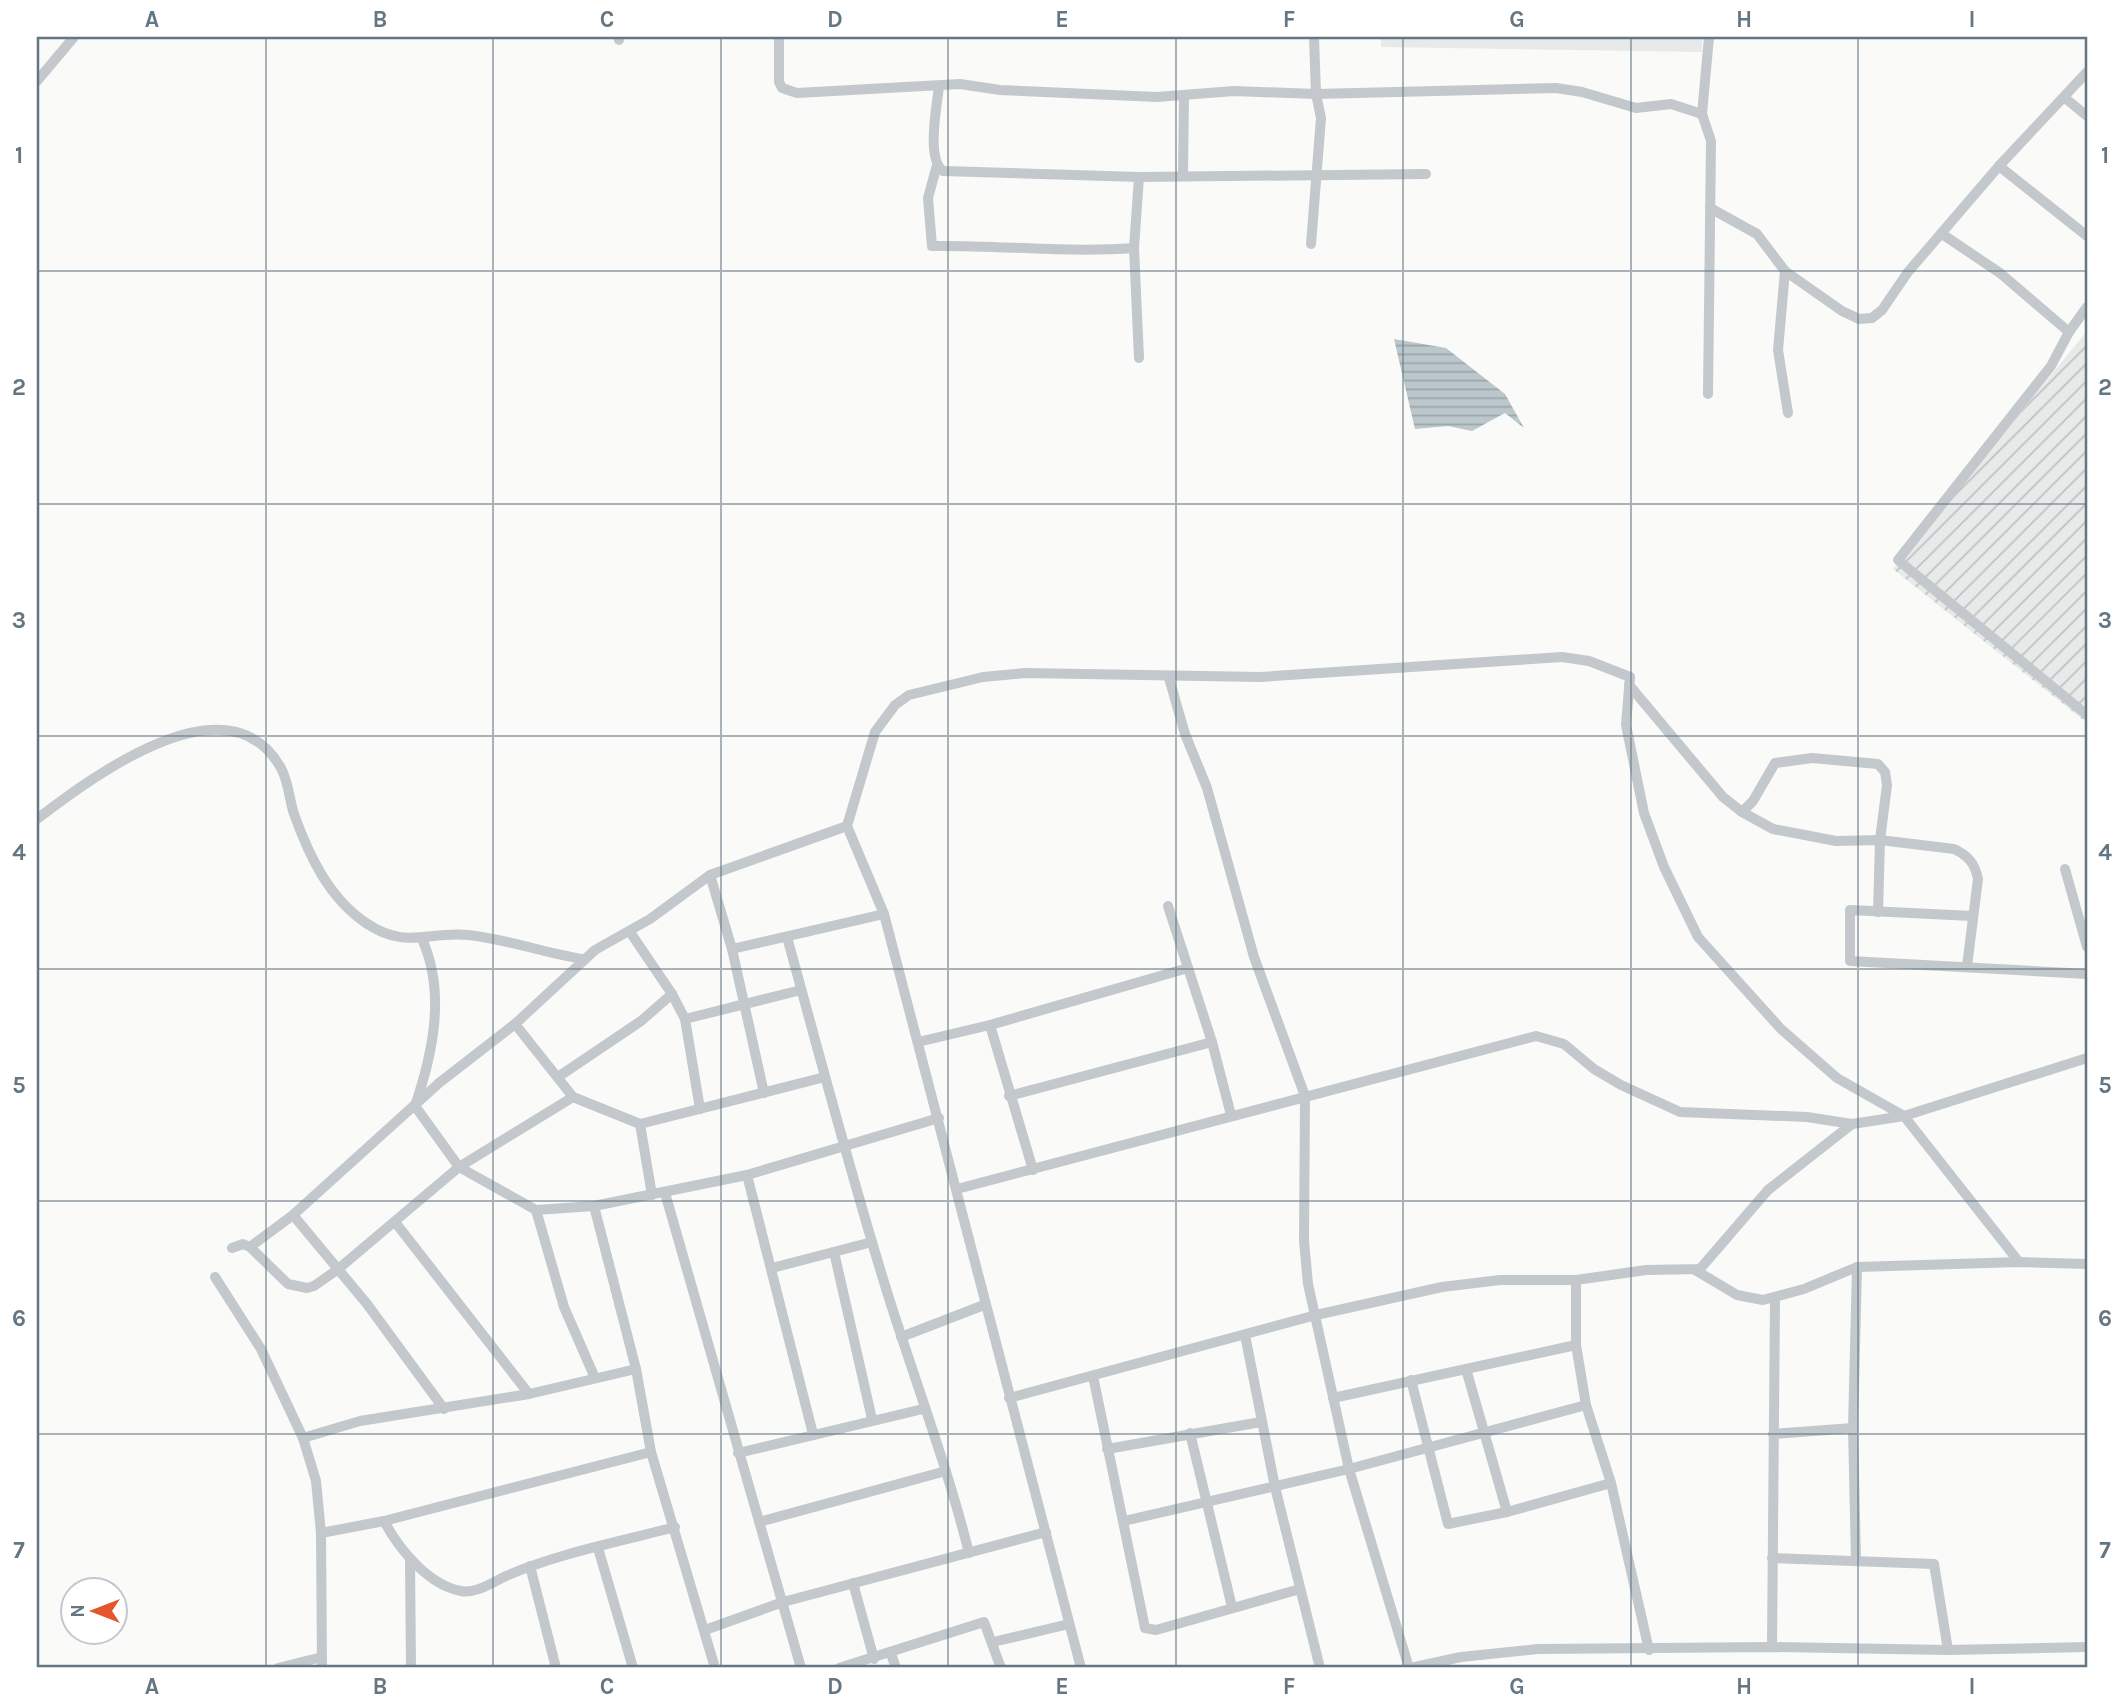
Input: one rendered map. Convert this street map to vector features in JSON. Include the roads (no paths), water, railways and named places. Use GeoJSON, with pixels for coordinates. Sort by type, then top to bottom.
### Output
{"type":"FeatureCollection","features":[{"type":"Feature","properties":{"kind":"street"},"geometry":{"type":"LineString","coordinates":[[37,81],[74,37]]}},
{"type":"Feature","properties":{"kind":"street"},"geometry":{"type":"LineString","coordinates":[[779,37],[779,82],[782,89],[788,92],[831,93],[960,84],[1044,93],[1184,95],[1234,91],[1316,94],[1556,89],[1582,92],[1636,107],[1671,104],[1702,114]]}},
{"type":"Feature","properties":{"kind":"street"},"geometry":{"type":"LineString","coordinates":[[1311,244],[1321,118],[1316,94],[1314,37]]}},
{"type":"Feature","properties":{"kind":"street"},"geometry":{"type":"LineString","coordinates":[[1708,394],[1712,141],[1702,114],[1709,37]]}},
{"type":"Feature","properties":{"kind":"street"},"geometry":{"type":"LineString","coordinates":[[1710,208],[1757,234],[1785,271],[1842,311],[1866,320],[1882,310],[1908,272],[1999,166],[2087,72]]}},
{"type":"Feature","properties":{"kind":"street"},"geometry":{"type":"LineString","coordinates":[[939,86],[934,139],[937,165],[928,198],[932,246],[999,245],[1088,251],[1133,247]]}},
{"type":"Feature","properties":{"kind":"street"},"geometry":{"type":"LineString","coordinates":[[1184,95],[1184,175]]}},
{"type":"Feature","properties":{"kind":"street"},"geometry":{"type":"LineString","coordinates":[[2065,98],[2087,116]]}},
{"type":"Feature","properties":{"kind":"street"},"geometry":{"type":"LineString","coordinates":[[937,165],[943,171],[951,172],[1139,177],[1426,174]]}},
{"type":"Feature","properties":{"kind":"street"},"geometry":{"type":"LineString","coordinates":[[1999,166],[2087,236]]}},
{"type":"Feature","properties":{"kind":"street"},"geometry":{"type":"LineString","coordinates":[[1139,177],[1133,247],[1139,358]]}},
{"type":"Feature","properties":{"kind":"street"},"geometry":{"type":"LineString","coordinates":[[1942,234],[2000,273],[2069,332]]}},
{"type":"Feature","properties":{"kind":"street"},"geometry":{"type":"LineString","coordinates":[[1785,271],[1779,350],[1788,413]]}},
{"type":"Feature","properties":{"kind":"street"},"geometry":{"type":"LineString","coordinates":[[2087,307],[2069,332],[2051,366],[1951,489],[1898,561],[2087,715]]}},
{"type":"Feature","properties":{"kind":"street"},"geometry":{"type":"LineString","coordinates":[[1081,1668],[884,914],[847,825],[875,732],[895,705],[909,695],[983,677],[1025,673],[1169,678],[1260,677],[1573,657],[1630,677],[1626,725],[1644,813],[1664,867],[1698,937],[1781,1029],[1837,1078],[1904,1116],[2019,1262]]}},
{"type":"Feature","properties":{"kind":"street"},"geometry":{"type":"LineString","coordinates":[[1169,678],[1185,734],[1207,788],[1255,957],[1305,1096],[1304,1241],[1308,1284],[1349,1469],[1409,1668],[1501,1651],[1772,1647],[1948,1650],[2087,1647]]}},
{"type":"Feature","properties":{"kind":"street"},"geometry":{"type":"LineString","coordinates":[[1629,685],[1723,797],[1773,830],[1836,841],[1880,841],[1954,849],[1964,854],[1976,868],[1978,879],[1967,966]]}},
{"type":"Feature","properties":{"kind":"street"},"geometry":{"type":"LineString","coordinates":[[37,819],[93,779],[163,741],[208,731],[241,734],[261,745],[281,768],[307,849],[327,885],[365,922],[395,938],[422,939],[466,935],[583,959]]}},
{"type":"Feature","properties":{"kind":"street"},"geometry":{"type":"LineString","coordinates":[[1742,812],[1753,802],[1776,763],[1812,758],[1868,760],[1878,764],[1885,772],[1887,785],[1880,841],[1878,912]]}},
{"type":"Feature","properties":{"kind":"street"},"geometry":{"type":"LineString","coordinates":[[250,1247],[293,1215],[415,1106],[515,1024],[583,959],[630,932],[710,875],[847,825]]}},
{"type":"Feature","properties":{"kind":"street"},"geometry":{"type":"LineString","coordinates":[[2065,869],[2087,947]]}},
{"type":"Feature","properties":{"kind":"street"},"geometry":{"type":"LineString","coordinates":[[710,875],[746,1002],[764,1093]]}},
{"type":"Feature","properties":{"kind":"street"},"geometry":{"type":"LineString","coordinates":[[1168,906],[1212,1042],[1231,1115]]}},
{"type":"Feature","properties":{"kind":"street"},"geometry":{"type":"LineString","coordinates":[[1972,916],[1850,910],[1850,961],[2087,974]]}},
{"type":"Feature","properties":{"kind":"street"},"geometry":{"type":"LineString","coordinates":[[732,949],[884,914]]}},
{"type":"Feature","properties":{"kind":"street"},"geometry":{"type":"LineString","coordinates":[[630,932],[673,994],[685,1019],[700,1109]]}},
{"type":"Feature","properties":{"kind":"street"},"geometry":{"type":"LineString","coordinates":[[787,937],[842,1146],[923,1409],[946,1471],[969,1553]]}},
{"type":"Feature","properties":{"kind":"street"},"geometry":{"type":"LineString","coordinates":[[415,1106],[433,1042],[435,1010],[433,972],[422,939]]}},
{"type":"Feature","properties":{"kind":"street"},"geometry":{"type":"LineString","coordinates":[[918,1042],[990,1025],[1188,968]]}},
{"type":"Feature","properties":{"kind":"street"},"geometry":{"type":"LineString","coordinates":[[685,1019],[801,990]]}},
{"type":"Feature","properties":{"kind":"street"},"geometry":{"type":"LineString","coordinates":[[558,1077],[641,1021],[673,994]]}},
{"type":"Feature","properties":{"kind":"street"},"geometry":{"type":"LineString","coordinates":[[515,1024],[573,1097],[640,1124],[825,1077]]}},
{"type":"Feature","properties":{"kind":"street"},"geometry":{"type":"LineString","coordinates":[[990,1025],[1033,1170]]}},
{"type":"Feature","properties":{"kind":"street"},"geometry":{"type":"LineString","coordinates":[[957,1189],[1536,1036],[1564,1044],[1594,1069],[1621,1085],[1680,1112],[1807,1116],[1852,1124],[1904,1116],[2087,1058]]}},
{"type":"Feature","properties":{"kind":"street"},"geometry":{"type":"LineString","coordinates":[[1009,1096],[1212,1042]]}},
{"type":"Feature","properties":{"kind":"street"},"geometry":{"type":"LineString","coordinates":[[232,1248],[243,1244],[250,1247],[283,1280],[294,1286],[314,1286],[337,1270],[459,1167],[573,1097]]}},
{"type":"Feature","properties":{"kind":"street"},"geometry":{"type":"LineString","coordinates":[[415,1106],[459,1167],[536,1210],[594,1206],[747,1175],[939,1118]]}},
{"type":"Feature","properties":{"kind":"street"},"geometry":{"type":"LineString","coordinates":[[640,1124],[652,1195]]}},
{"type":"Feature","properties":{"kind":"street"},"geometry":{"type":"LineString","coordinates":[[1009,1398],[1316,1315],[1470,1283],[1576,1280],[1633,1271],[1695,1270],[1704,1266],[1735,1225],[1768,1190],[1852,1124]]}},
{"type":"Feature","properties":{"kind":"street"},"geometry":{"type":"LineString","coordinates":[[747,1175],[813,1434]]}},
{"type":"Feature","properties":{"kind":"street"},"geometry":{"type":"LineString","coordinates":[[665,1192],[801,1668]]}},
{"type":"Feature","properties":{"kind":"street"},"geometry":{"type":"LineString","coordinates":[[594,1206],[636,1369],[651,1452],[715,1668]]}},
{"type":"Feature","properties":{"kind":"street"},"geometry":{"type":"LineString","coordinates":[[536,1210],[564,1307],[595,1378]]}},
{"type":"Feature","properties":{"kind":"street"},"geometry":{"type":"LineString","coordinates":[[293,1215],[444,1409]]}},
{"type":"Feature","properties":{"kind":"street"},"geometry":{"type":"LineString","coordinates":[[395,1222],[529,1394]]}},
{"type":"Feature","properties":{"kind":"street"},"geometry":{"type":"LineString","coordinates":[[772,1268],[872,1242]]}},
{"type":"Feature","properties":{"kind":"street"},"geometry":{"type":"LineString","coordinates":[[834,1252],[872,1419]]}},
{"type":"Feature","properties":{"kind":"street"},"geometry":{"type":"LineString","coordinates":[[1695,1270],[1737,1295],[1750,1299],[1775,1299],[1857,1267],[2019,1262],[2087,1264]]}},
{"type":"Feature","properties":{"kind":"street"},"geometry":{"type":"LineString","coordinates":[[1856,1561],[1853,1428],[1857,1267]]}},
{"type":"Feature","properties":{"kind":"street"},"geometry":{"type":"LineString","coordinates":[[215,1277],[261,1349],[303,1438],[316,1481],[321,1533],[322,1662],[278,1668]]}},
{"type":"Feature","properties":{"kind":"street"},"geometry":{"type":"LineString","coordinates":[[1576,1280],[1576,1345],[1586,1405],[1611,1483],[1649,1650]]}},
{"type":"Feature","properties":{"kind":"street"},"geometry":{"type":"LineString","coordinates":[[1772,1647],[1775,1299]]}},
{"type":"Feature","properties":{"kind":"street"},"geometry":{"type":"LineString","coordinates":[[901,1337],[984,1305]]}},
{"type":"Feature","properties":{"kind":"street"},"geometry":{"type":"LineString","coordinates":[[1245,1335],[1275,1487],[1320,1668]]}},
{"type":"Feature","properties":{"kind":"street"},"geometry":{"type":"LineString","coordinates":[[1333,1398],[1576,1345]]}},
{"type":"Feature","properties":{"kind":"street"},"geometry":{"type":"LineString","coordinates":[[303,1438],[360,1421],[529,1394],[636,1369]]}},
{"type":"Feature","properties":{"kind":"street"},"geometry":{"type":"LineString","coordinates":[[1466,1369],[1507,1512]]}},
{"type":"Feature","properties":{"kind":"street"},"geometry":{"type":"LineString","coordinates":[[1093,1376],[1146,1630],[1300,1589]]}},
{"type":"Feature","properties":{"kind":"street"},"geometry":{"type":"LineString","coordinates":[[1411,1380],[1448,1524],[1507,1512],[1611,1483]]}},
{"type":"Feature","properties":{"kind":"street"},"geometry":{"type":"LineString","coordinates":[[1124,1521],[1206,1505],[1428,1449],[1586,1405]]}},
{"type":"Feature","properties":{"kind":"street"},"geometry":{"type":"LineString","coordinates":[[738,1453],[923,1409]]}},
{"type":"Feature","properties":{"kind":"street"},"geometry":{"type":"LineString","coordinates":[[1107,1449],[1261,1422]]}},
{"type":"Feature","properties":{"kind":"street"},"geometry":{"type":"LineString","coordinates":[[1773,1434],[1853,1428]]}},
{"type":"Feature","properties":{"kind":"street"},"geometry":{"type":"LineString","coordinates":[[1190,1433],[1232,1607]]}},
{"type":"Feature","properties":{"kind":"street"},"geometry":{"type":"LineString","coordinates":[[321,1533],[384,1521],[651,1452]]}},
{"type":"Feature","properties":{"kind":"street"},"geometry":{"type":"LineString","coordinates":[[759,1522],[946,1471]]}},
{"type":"Feature","properties":{"kind":"street"},"geometry":{"type":"LineString","coordinates":[[384,1521],[410,1561],[451,1587],[464,1591],[484,1587],[530,1566],[675,1527]]}},
{"type":"Feature","properties":{"kind":"street"},"geometry":{"type":"LineString","coordinates":[[705,1630],[783,1602],[1046,1532]]}},
{"type":"Feature","properties":{"kind":"street"},"geometry":{"type":"LineString","coordinates":[[598,1548],[633,1668]]}},
{"type":"Feature","properties":{"kind":"street"},"geometry":{"type":"LineString","coordinates":[[1772,1558],[1934,1564],[1948,1650]]}},
{"type":"Feature","properties":{"kind":"street"},"geometry":{"type":"LineString","coordinates":[[410,1561],[411,1668]]}},
{"type":"Feature","properties":{"kind":"street"},"geometry":{"type":"LineString","coordinates":[[530,1566],[556,1668]]}},
{"type":"Feature","properties":{"kind":"street"},"geometry":{"type":"LineString","coordinates":[[853,1583],[874,1659]]}},
{"type":"Feature","properties":{"kind":"street"},"geometry":{"type":"LineString","coordinates":[[839,1668],[891,1654],[984,1622],[1001,1668]]}},
{"type":"Feature","properties":{"kind":"street"},"geometry":{"type":"LineString","coordinates":[[993,1642],[1069,1624]]}},
{"type":"Feature","properties":{"kind":"street"},"geometry":{"type":"LineString","coordinates":[[891,1654],[896,1668]]}}]}
